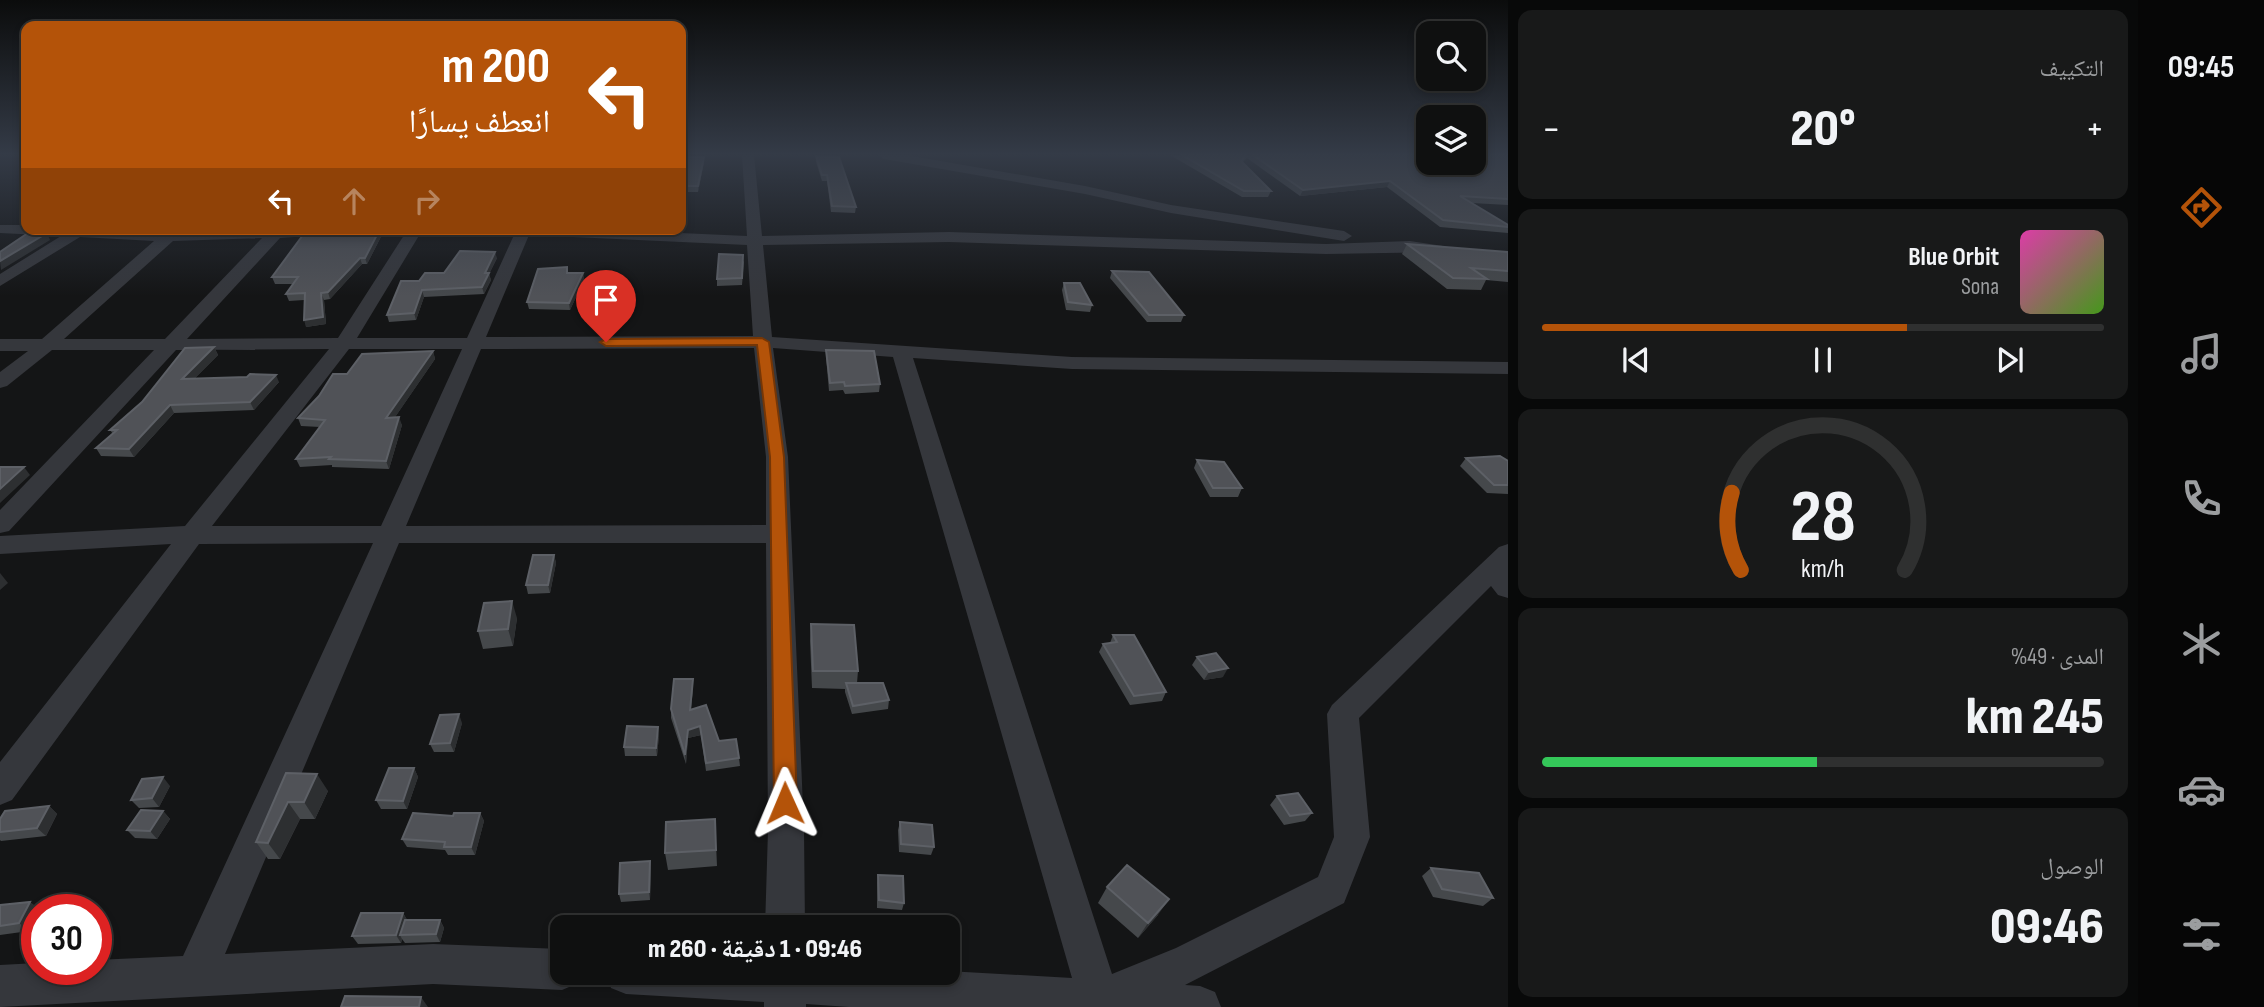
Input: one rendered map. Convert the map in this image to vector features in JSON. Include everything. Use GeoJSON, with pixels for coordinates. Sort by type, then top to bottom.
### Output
{"type":"FeatureCollection","features":[{"type":"Feature","properties":{"kind":"street"},"geometry":{"type":"LineString","coordinates":[[751,202],[762,342],[777,457],[786,830],[785,915]]}},
{"type":"Feature","properties":{"kind":"street"},"geometry":{"type":"LineString","coordinates":[[1139,202],[1410,246],[1459,250]]}},
{"type":"Feature","properties":{"kind":"street"},"geometry":{"type":"LineString","coordinates":[[0,229],[21,229]]}},
{"type":"Feature","properties":{"kind":"street"},"geometry":{"type":"LineString","coordinates":[[0,281],[73,235]]}},
{"type":"Feature","properties":{"kind":"street"},"geometry":{"type":"LineString","coordinates":[[116,235],[222,235]]}},
{"type":"Feature","properties":{"kind":"street"},"geometry":{"type":"LineString","coordinates":[[0,526],[274,235]]}},
{"type":"Feature","properties":{"kind":"street"},"geometry":{"type":"LineString","coordinates":[[0,789],[192,535],[344,344],[412,235]]}},
{"type":"Feature","properties":{"kind":"street"},"geometry":{"type":"LineString","coordinates":[[195,976],[522,235]]}},
{"type":"Feature","properties":{"kind":"street"},"geometry":{"type":"LineString","coordinates":[[629,235],[754,241],[949,237],[1326,249],[1410,246]]}},
{"type":"Feature","properties":{"kind":"street"},"geometry":{"type":"LineString","coordinates":[[0,382],[48,344],[169,236]]}},
{"type":"Feature","properties":{"kind":"street"},"geometry":{"type":"LineString","coordinates":[[0,345],[762,342],[1072,363],[1508,368]]}},
{"type":"Feature","properties":{"kind":"street"},"geometry":{"type":"LineString","coordinates":[[902,353],[1100,1001]]}},
{"type":"Feature","properties":{"kind":"street"},"geometry":{"type":"LineString","coordinates":[[0,545],[192,535],[779,534]]}},
{"type":"Feature","properties":{"kind":"street"},"geometry":{"type":"LineString","coordinates":[[1100,1001],[1190,962],[1331,890],[1352,837],[1343,714],[1502,570]]}},
{"type":"Feature","properties":{"kind":"street"},"geometry":{"type":"LineString","coordinates":[[0,986],[433,964],[550,969]]}},
{"type":"Feature","properties":{"kind":"street"},"geometry":{"type":"LineString","coordinates":[[762,985],[1199,1007]]}},
{"type":"Feature","properties":{"kind":"building"},"geometry":{"type":"Polygon","coordinates":[[[831,202],[854,202],[856,207],[832,206],[831,202]]]}},
{"type":"Feature","properties":{"kind":"building"},"geometry":{"type":"Polygon","coordinates":[[[1419,202],[1470,202],[1508,227],[1443,220],[1419,202]]]}},
{"type":"Feature","properties":{"kind":"building"},"geometry":{"type":"Polygon","coordinates":[[[25,235],[44,235],[0,261],[0,252],[25,235]]]}},
{"type":"Feature","properties":{"kind":"building"},"geometry":{"type":"Polygon","coordinates":[[[303,235],[377,235],[365,258],[360,258],[328,292],[321,293],[323,317],[304,320],[305,293],[286,294],[298,277],[272,277],[303,235]]]}},
{"type":"Feature","properties":{"kind":"building"},"geometry":{"type":"Polygon","coordinates":[[[1407,244],[1508,252],[1508,271],[1471,268],[1487,279],[1453,278],[1407,244]]]}},
{"type":"Feature","properties":{"kind":"building"},"geometry":{"type":"Polygon","coordinates":[[[460,251],[495,252],[482,287],[422,290],[414,313],[387,315],[401,281],[419,281],[425,273],[444,273],[460,251]]]}},
{"type":"Feature","properties":{"kind":"building"},"geometry":{"type":"Polygon","coordinates":[[[719,254],[743,255],[742,278],[717,279],[719,254]]]}},
{"type":"Feature","properties":{"kind":"building"},"geometry":{"type":"Polygon","coordinates":[[[567,267],[567,273],[583,273],[569,303],[527,302],[538,269],[567,267]]]}},
{"type":"Feature","properties":{"kind":"building"},"geometry":{"type":"Polygon","coordinates":[[[1112,271],[1149,272],[1184,315],[1149,315],[1112,271]]]}},
{"type":"Feature","properties":{"kind":"building"},"geometry":{"type":"Polygon","coordinates":[[[1064,283],[1080,283],[1092,305],[1068,302],[1064,283]]]}},
{"type":"Feature","properties":{"kind":"building"},"geometry":{"type":"Polygon","coordinates":[[[214,347],[182,379],[247,377],[250,374],[276,375],[250,402],[170,405],[129,449],[96,448],[117,430],[110,430],[142,402],[185,348],[214,347]]]}},
{"type":"Feature","properties":{"kind":"building"},"geometry":{"type":"Polygon","coordinates":[[[826,350],[874,351],[880,384],[845,386],[844,382],[830,383],[826,350]]]}},
{"type":"Feature","properties":{"kind":"building"},"geometry":{"type":"Polygon","coordinates":[[[433,351],[386,418],[399,417],[386,461],[329,459],[331,457],[296,459],[325,420],[298,418],[319,396],[333,374],[347,374],[362,354],[433,351]]]}},
{"type":"Feature","properties":{"kind":"building"},"geometry":{"type":"Polygon","coordinates":[[[1500,456],[1508,461],[1508,485],[1494,485],[1466,458],[1500,456]]]}},
{"type":"Feature","properties":{"kind":"building"},"geometry":{"type":"Polygon","coordinates":[[[1197,460],[1224,462],[1242,488],[1213,488],[1197,460]]]}},
{"type":"Feature","properties":{"kind":"building"},"geometry":{"type":"Polygon","coordinates":[[[0,467],[24,467],[0,489],[0,467]]]}},
{"type":"Feature","properties":{"kind":"building"},"geometry":{"type":"Polygon","coordinates":[[[533,555],[554,555],[548,585],[526,585],[533,555]]]}},
{"type":"Feature","properties":{"kind":"building"},"geometry":{"type":"Polygon","coordinates":[[[512,601],[508,629],[478,631],[484,603],[512,601]]]}},
{"type":"Feature","properties":{"kind":"building"},"geometry":{"type":"Polygon","coordinates":[[[811,624],[854,625],[858,671],[813,671],[811,624]]]}},
{"type":"Feature","properties":{"kind":"building"},"geometry":{"type":"Polygon","coordinates":[[[1113,635],[1134,635],[1166,692],[1134,696],[1103,644],[1117,642],[1113,635]]]}},
{"type":"Feature","properties":{"kind":"building"},"geometry":{"type":"Polygon","coordinates":[[[1216,653],[1228,668],[1209,672],[1197,657],[1216,653]]]}},
{"type":"Feature","properties":{"kind":"building"},"geometry":{"type":"Polygon","coordinates":[[[674,679],[693,679],[690,710],[706,705],[719,741],[736,739],[739,758],[706,763],[700,726],[688,730],[685,755],[671,709],[674,679]]]}},
{"type":"Feature","properties":{"kind":"building"},"geometry":{"type":"Polygon","coordinates":[[[846,683],[883,683],[889,700],[853,706],[846,683]]]}},
{"type":"Feature","properties":{"kind":"building"},"geometry":{"type":"Polygon","coordinates":[[[459,714],[450,743],[430,744],[440,715],[459,714]]]}},
{"type":"Feature","properties":{"kind":"building"},"geometry":{"type":"Polygon","coordinates":[[[627,726],[658,727],[656,748],[624,747],[627,726]]]}},
{"type":"Feature","properties":{"kind":"building"},"geometry":{"type":"Polygon","coordinates":[[[389,768],[414,768],[403,801],[376,800],[389,768]]]}},
{"type":"Feature","properties":{"kind":"building"},"geometry":{"type":"Polygon","coordinates":[[[286,773],[317,774],[304,802],[288,802],[268,843],[256,842],[286,773]]]}},
{"type":"Feature","properties":{"kind":"building"},"geometry":{"type":"Polygon","coordinates":[[[163,777],[152,798],[131,800],[142,779],[163,777]]]}},
{"type":"Feature","properties":{"kind":"building"},"geometry":{"type":"Polygon","coordinates":[[[1298,793],[1312,813],[1290,816],[1277,796],[1298,793]]]}},
{"type":"Feature","properties":{"kind":"building"},"geometry":{"type":"Polygon","coordinates":[[[49,806],[37,828],[0,832],[0,819],[5,811],[49,806]]]}},
{"type":"Feature","properties":{"kind":"building"},"geometry":{"type":"Polygon","coordinates":[[[141,810],[163,811],[150,831],[127,830],[141,810]]]}},
{"type":"Feature","properties":{"kind":"building"},"geometry":{"type":"Polygon","coordinates":[[[413,813],[453,816],[454,813],[480,813],[471,847],[444,847],[445,842],[402,839],[413,813]]]}},
{"type":"Feature","properties":{"kind":"building"},"geometry":{"type":"Polygon","coordinates":[[[715,819],[716,850],[665,853],[666,822],[715,819]]]}},
{"type":"Feature","properties":{"kind":"building"},"geometry":{"type":"Polygon","coordinates":[[[900,822],[932,825],[934,847],[901,844],[900,822]]]}},
{"type":"Feature","properties":{"kind":"building"},"geometry":{"type":"Polygon","coordinates":[[[650,861],[649,892],[619,894],[620,863],[650,861]]]}},
{"type":"Feature","properties":{"kind":"building"},"geometry":{"type":"Polygon","coordinates":[[[1127,865],[1169,899],[1148,923],[1107,887],[1127,865]]]}},
{"type":"Feature","properties":{"kind":"building"},"geometry":{"type":"Polygon","coordinates":[[[1431,868],[1479,873],[1493,898],[1442,889],[1431,868]]]}},
{"type":"Feature","properties":{"kind":"building"},"geometry":{"type":"Polygon","coordinates":[[[878,875],[903,876],[904,903],[879,900],[878,875]]]}},
{"type":"Feature","properties":{"kind":"building"},"geometry":{"type":"Polygon","coordinates":[[[21,903],[19,923],[0,926],[0,905],[21,903]]]}},
{"type":"Feature","properties":{"kind":"building"},"geometry":{"type":"Polygon","coordinates":[[[361,913],[403,913],[396,935],[352,936],[361,913]]]}},
{"type":"Feature","properties":{"kind":"building"},"geometry":{"type":"Polygon","coordinates":[[[405,920],[440,920],[436,934],[400,935],[405,920]]]}},
{"type":"Feature","properties":{"kind":"building"},"geometry":{"type":"Polygon","coordinates":[[[345,996],[421,997],[419,1007],[341,1007],[345,996]]]}},
{"type":"Feature","properties":{"kind":"route"},"geometry":{"type":"LineString","coordinates":[[606,342],[762,342],[777,457],[785,803]]}}]}
